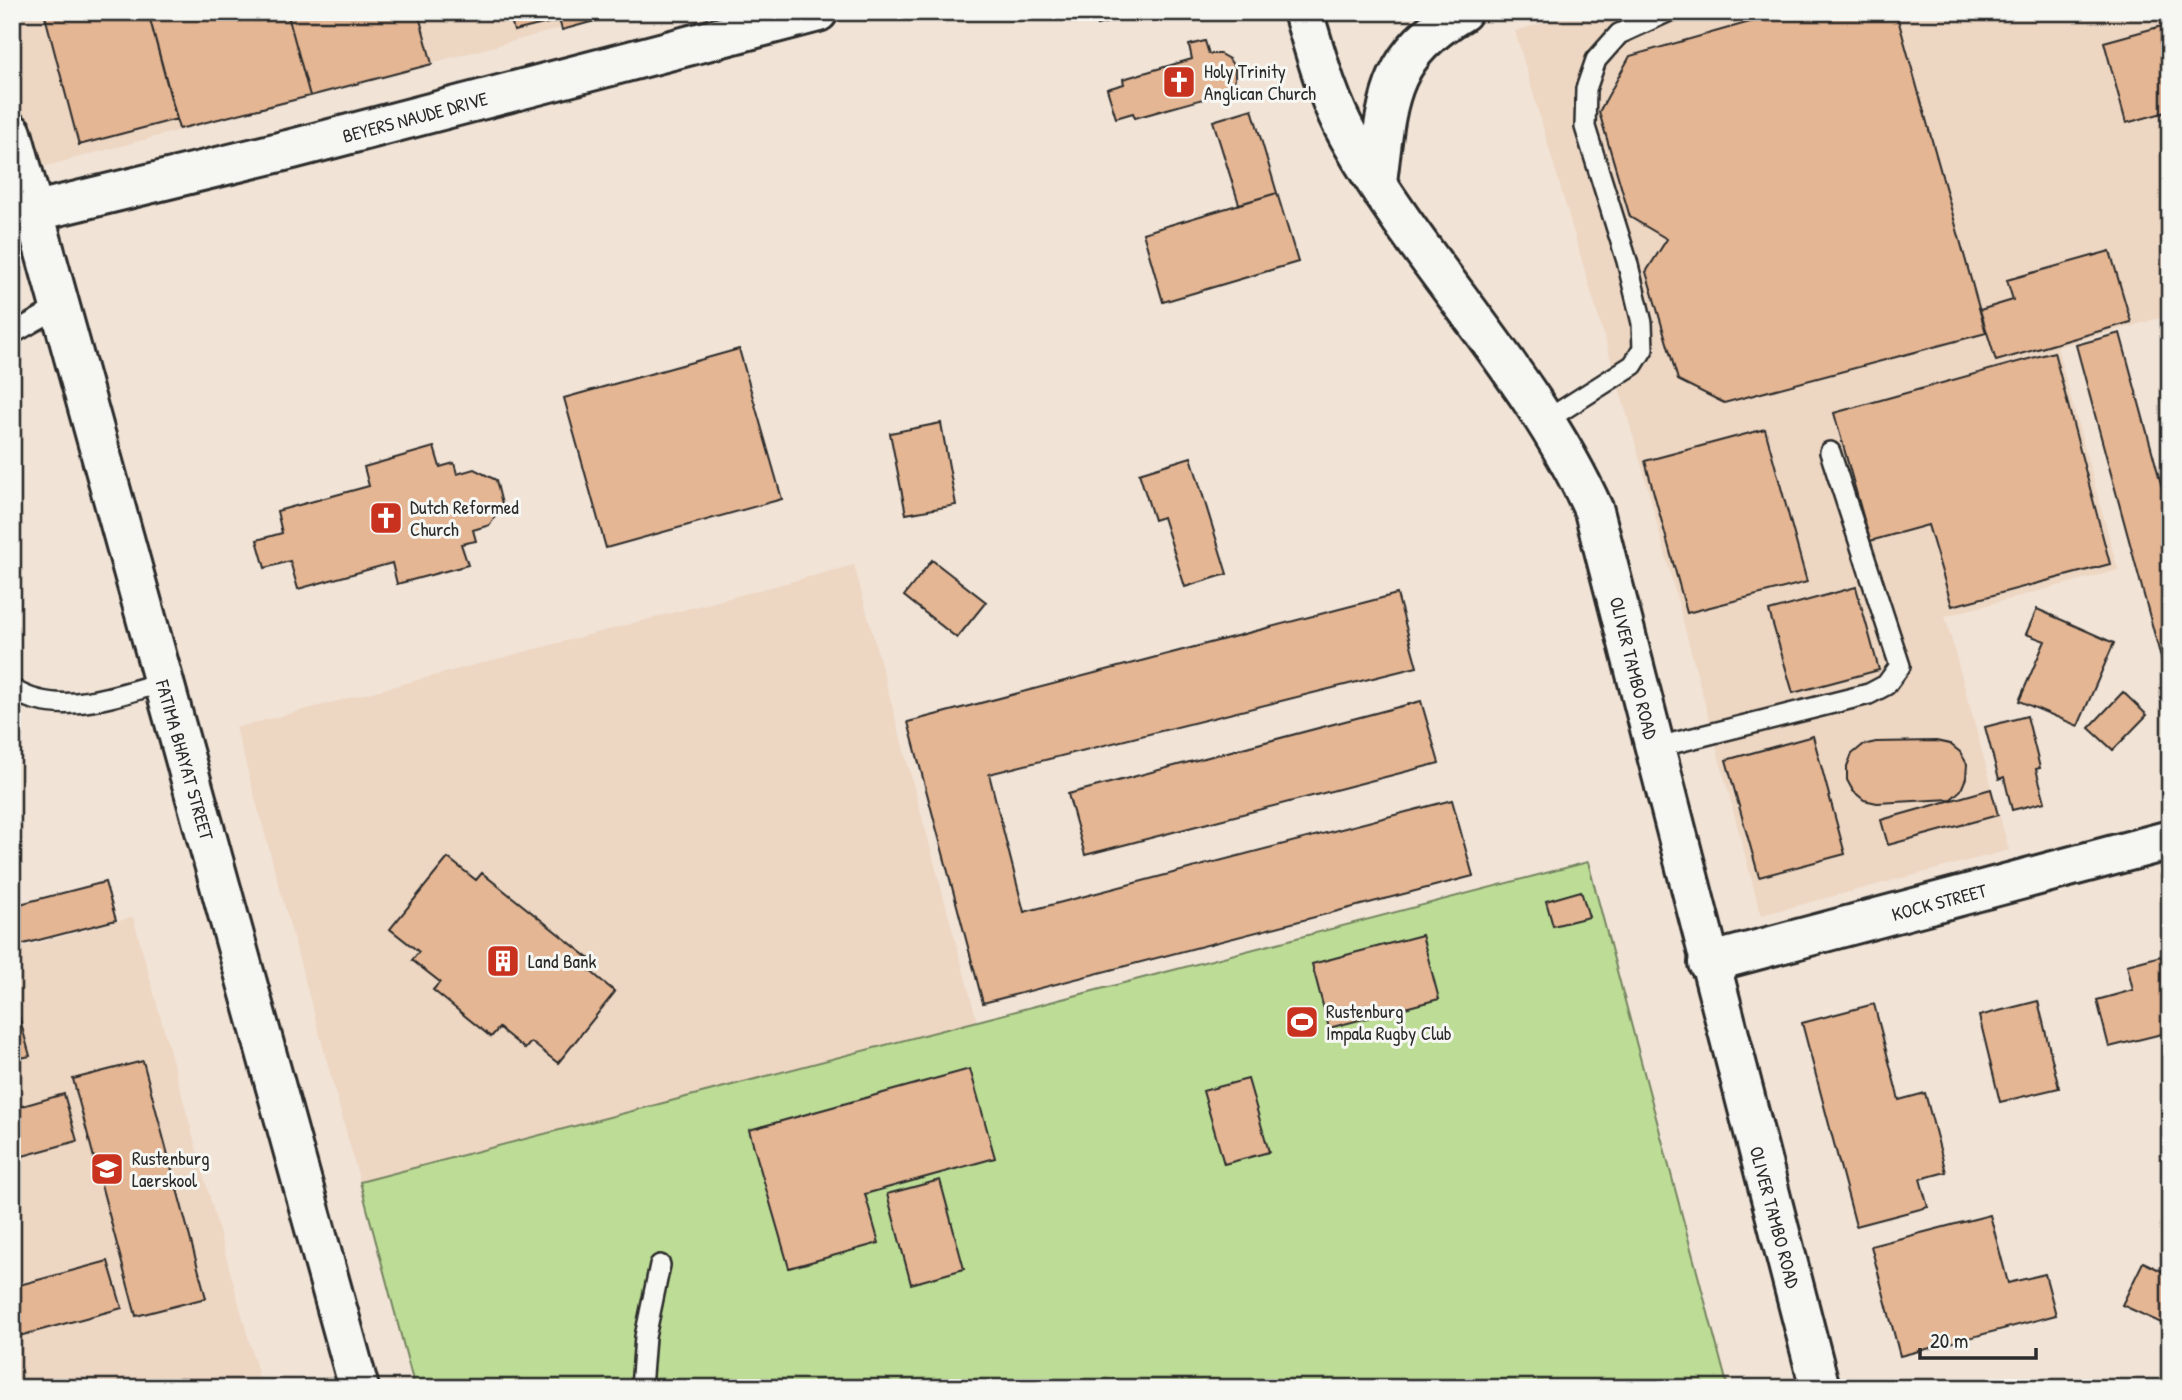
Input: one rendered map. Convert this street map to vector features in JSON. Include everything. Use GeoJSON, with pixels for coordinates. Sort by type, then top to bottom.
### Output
{"type":"FeatureCollection","features":[{"type":"Feature","properties":{"kind":"street","name":"BEYERS NAUDE DRIVE"},"geometry":{"type":"LineString","coordinates":[[24,214],[292,149],[818,12]]}},
{"type":"Feature","properties":{"kind":"street","name":"OLIVER TAMBO ROAD"},"geometry":{"type":"LineString","coordinates":[[1303,12],[1333,106],[1377,182],[1545,421],[1574,467],[1594,510],[1820,1388]]}},
{"type":"Feature","properties":{"kind":"street"},"geometry":{"type":"LineString","coordinates":[[1377,182],[1387,104],[1404,61],[1427,33],[1462,12]]}},
{"type":"Feature","properties":{"kind":"street","name":"FATIMA BHAYAT STREET"},"geometry":{"type":"LineString","coordinates":[[12,133],[24,214],[59,307],[359,1388]]}},
{"type":"Feature","properties":{"kind":"street","name":"KOCK STREET"},"geometry":{"type":"LineString","coordinates":[[1709,963],[2170,840]]}},
{"type":"Feature","properties":{"kind":"lane"},"geometry":{"type":"LineString","coordinates":[[1545,421],[1633,365],[1643,349],[1642,323],[1627,261],[1585,127],[1586,89],[1596,60],[1619,34],[1667,12]]}},
{"type":"Feature","properties":{"kind":"lane"},"geometry":{"type":"LineString","coordinates":[[12,334],[59,307]]}},
{"type":"Feature","properties":{"kind":"lane"},"geometry":{"type":"LineString","coordinates":[[1654,748],[1869,694],[1886,685],[1900,666],[1830,452]]}},
{"type":"Feature","properties":{"kind":"lane"},"geometry":{"type":"LineString","coordinates":[[12,689],[41,701],[85,703],[164,682]]}},
{"type":"Feature","properties":{"kind":"lane"},"geometry":{"type":"LineString","coordinates":[[641,1388],[645,1337],[660,1265]]}},
{"type":"Feature","properties":{"kind":"shaded area"},"geometry":{"type":"Polygon","coordinates":[[[12,12],[622,12],[12,175],[12,12]]]}},
{"type":"Feature","properties":{"kind":"shaded area"},"geometry":{"type":"Polygon","coordinates":[[[1583,12],[2164,12],[2170,34],[2170,315],[2057,347],[2118,570],[1945,616],[2009,850],[1761,915],[1641,463],[1515,31],[1583,12]]]}},
{"type":"Feature","properties":{"kind":"shaded area"},"geometry":{"type":"Polygon","coordinates":[[[854,565],[977,1021],[360,1182],[236,728],[854,565]]]}},
{"type":"Feature","properties":{"kind":"shaded area","name":"Rustenburg Laerskool"},"geometry":{"type":"Polygon","coordinates":[[[133,917],[262,1388],[12,1388],[12,950],[133,917]]]}},
{"type":"Feature","properties":{"kind":"green space","name":"Rustenburg Impala Rugby Club"},"geometry":{"type":"Polygon","coordinates":[[[1588,862],[1728,1388],[415,1388],[360,1182],[1588,862]]]}},
{"type":"Feature","properties":{"kind":"building"},"geometry":{"type":"Polygon","coordinates":[[[44,12],[148,12],[177,119],[79,145],[44,12]]]}},
{"type":"Feature","properties":{"kind":"building"},"geometry":{"type":"Polygon","coordinates":[[[148,12],[287,12],[310,96],[179,129],[148,12]]]}},
{"type":"Feature","properties":{"kind":"building"},"geometry":{"type":"Polygon","coordinates":[[[287,12],[418,12],[432,64],[310,96],[287,12]]]}},
{"type":"Feature","properties":{"kind":"building"},"geometry":{"type":"Polygon","coordinates":[[[509,12],[553,12],[556,21],[514,31],[509,12]]]}},
{"type":"Feature","properties":{"kind":"building"},"geometry":{"type":"Polygon","coordinates":[[[557,12],[627,12],[562,30],[557,12]]]}},
{"type":"Feature","properties":{"kind":"building"},"geometry":{"type":"Polygon","coordinates":[[[1093,12],[1114,12],[1116,20],[1097,25],[1093,12]]]}},
{"type":"Feature","properties":{"kind":"building"},"geometry":{"type":"Polygon","coordinates":[[[1785,12],[1896,12],[1986,333],[1724,403],[1678,380],[1646,272],[1667,239],[1630,217],[1599,112],[1630,56],[1785,12]]]}},
{"type":"Feature","properties":{"kind":"building"},"geometry":{"type":"Polygon","coordinates":[[[2162,26],[2170,54],[2170,111],[2126,123],[2104,42],[2162,26]]]}},
{"type":"Feature","properties":{"kind":"building","name":"Holy Trinity Anglican Church"},"geometry":{"type":"Polygon","coordinates":[[[1205,41],[1209,54],[1220,54],[1229,59],[1235,68],[1235,79],[1230,88],[1221,94],[1135,118],[1133,113],[1116,118],[1107,89],[1124,84],[1123,79],[1192,59],[1189,45],[1205,41]]]}},
{"type":"Feature","properties":{"kind":"building"},"geometry":{"type":"Polygon","coordinates":[[[1252,109],[1277,193],[1239,204],[1213,121],[1252,109]]]}},
{"type":"Feature","properties":{"kind":"building"},"geometry":{"type":"Polygon","coordinates":[[[1277,193],[1298,262],[1163,302],[1143,233],[1277,193]]]}},
{"type":"Feature","properties":{"kind":"building"},"geometry":{"type":"Polygon","coordinates":[[[2110,251],[2131,322],[1996,361],[1980,310],[2013,300],[2007,280],[2110,251]]]}},
{"type":"Feature","properties":{"kind":"building"},"geometry":{"type":"Polygon","coordinates":[[[2120,333],[2170,517],[2170,691],[2076,345],[2120,333]]]}},
{"type":"Feature","properties":{"kind":"building"},"geometry":{"type":"Polygon","coordinates":[[[739,349],[782,499],[606,548],[564,398],[739,349]]]}},
{"type":"Feature","properties":{"kind":"building"},"geometry":{"type":"Polygon","coordinates":[[[2054,352],[2110,564],[1952,606],[1928,525],[1870,541],[1834,413],[2054,352]]]}},
{"type":"Feature","properties":{"kind":"building"},"geometry":{"type":"Polygon","coordinates":[[[941,423],[956,505],[906,514],[890,433],[941,423]]]}},
{"type":"Feature","properties":{"kind":"building"},"geometry":{"type":"Polygon","coordinates":[[[1765,429],[1807,582],[1687,613],[1645,461],[1765,429]]]}},
{"type":"Feature","properties":{"kind":"building","name":"Dutch Reformed Church"},"geometry":{"type":"Polygon","coordinates":[[[434,447],[440,467],[454,463],[457,474],[474,469],[496,480],[502,504],[490,525],[473,530],[476,541],[461,544],[468,565],[397,584],[392,563],[298,589],[290,561],[265,568],[257,540],[282,533],[277,511],[369,486],[364,467],[434,447]]]}},
{"type":"Feature","properties":{"kind":"building"},"geometry":{"type":"Polygon","coordinates":[[[1191,457],[1227,574],[1185,587],[1163,517],[1154,520],[1139,473],[1191,457]]]}},
{"type":"Feature","properties":{"kind":"building"},"geometry":{"type":"Polygon","coordinates":[[[932,560],[986,602],[957,638],[904,596],[932,560]]]}},
{"type":"Feature","properties":{"kind":"building"},"geometry":{"type":"Polygon","coordinates":[[[1856,587],[1879,670],[1793,693],[1769,611],[1856,587]]]}},
{"type":"Feature","properties":{"kind":"building"},"geometry":{"type":"Polygon","coordinates":[[[1397,594],[1417,667],[989,774],[1024,912],[1452,800],[1473,876],[983,1003],[908,722],[1397,594]]]}},
{"type":"Feature","properties":{"kind":"building"},"geometry":{"type":"Polygon","coordinates":[[[2037,609],[2114,643],[2078,726],[2019,701],[2045,641],[2026,634],[2037,609]]]}},
{"type":"Feature","properties":{"kind":"building"},"geometry":{"type":"Polygon","coordinates":[[[2123,692],[2147,715],[2113,750],[2089,728],[2123,692]]]}},
{"type":"Feature","properties":{"kind":"building"},"geometry":{"type":"Polygon","coordinates":[[[1421,701],[1439,763],[1085,855],[1068,794],[1421,701]]]}},
{"type":"Feature","properties":{"kind":"building"},"geometry":{"type":"Polygon","coordinates":[[[2027,716],[2045,802],[2012,810],[2004,777],[1999,779],[1985,727],[2027,716]]]}},
{"type":"Feature","properties":{"kind":"building"},"geometry":{"type":"Polygon","coordinates":[[[1813,736],[1845,854],[1759,877],[1726,760],[1813,736]]]}},
{"type":"Feature","properties":{"kind":"building"},"geometry":{"type":"Polygon","coordinates":[[[1936,741],[1950,744],[1960,752],[1967,764],[1966,778],[1961,790],[1951,799],[1877,803],[1864,800],[1853,791],[1847,780],[1847,766],[1852,754],[1863,745],[1876,742],[1936,741]]]}},
{"type":"Feature","properties":{"kind":"building"},"geometry":{"type":"Polygon","coordinates":[[[1991,789],[1998,815],[1888,845],[1881,820],[1991,789]]]}},
{"type":"Feature","properties":{"kind":"building","name":"Land Bank"},"geometry":{"type":"Polygon","coordinates":[[[448,858],[476,880],[482,873],[595,963],[589,970],[615,992],[558,1063],[531,1042],[525,1049],[499,1028],[491,1037],[433,990],[440,982],[412,960],[419,952],[390,929],[448,858]]]}},
{"type":"Feature","properties":{"kind":"building"},"geometry":{"type":"Polygon","coordinates":[[[105,882],[116,920],[12,947],[12,906],[105,882]]]}},
{"type":"Feature","properties":{"kind":"building"},"geometry":{"type":"Polygon","coordinates":[[[1581,891],[1589,917],[1553,926],[1546,901],[1581,891]]]}},
{"type":"Feature","properties":{"kind":"building"},"geometry":{"type":"Polygon","coordinates":[[[1422,935],[1439,999],[1329,1028],[1312,964],[1422,935]]]}},
{"type":"Feature","properties":{"kind":"building"},"geometry":{"type":"Polygon","coordinates":[[[2161,956],[2170,981],[2170,1032],[2109,1047],[2097,1000],[2133,990],[2127,965],[2161,956]]]}},
{"type":"Feature","properties":{"kind":"building"},"geometry":{"type":"Polygon","coordinates":[[[12,991],[30,1056],[12,1060],[12,991]]]}},
{"type":"Feature","properties":{"kind":"building"},"geometry":{"type":"Polygon","coordinates":[[[2038,1001],[2059,1088],[2000,1102],[1979,1016],[2038,1001]]]}},
{"type":"Feature","properties":{"kind":"building"},"geometry":{"type":"Polygon","coordinates":[[[1874,1004],[1899,1100],[1925,1093],[1946,1172],[1920,1179],[1928,1207],[1856,1226],[1802,1023],[1874,1004]]]}},
{"type":"Feature","properties":{"kind":"building"},"geometry":{"type":"Polygon","coordinates":[[[143,1061],[206,1298],[136,1316],[73,1079],[143,1061]]]}},
{"type":"Feature","properties":{"kind":"building"},"geometry":{"type":"Polygon","coordinates":[[[970,1069],[995,1158],[865,1194],[879,1243],[789,1268],[749,1130],[970,1069]]]}},
{"type":"Feature","properties":{"kind":"building"},"geometry":{"type":"Polygon","coordinates":[[[1248,1079],[1269,1152],[1224,1164],[1203,1091],[1248,1079]]]}},
{"type":"Feature","properties":{"kind":"building"},"geometry":{"type":"Polygon","coordinates":[[[64,1094],[77,1141],[12,1159],[12,1109],[64,1094]]]}},
{"type":"Feature","properties":{"kind":"building"},"geometry":{"type":"Polygon","coordinates":[[[940,1180],[964,1269],[911,1284],[887,1194],[940,1180]]]}},
{"type":"Feature","properties":{"kind":"building"},"geometry":{"type":"Polygon","coordinates":[[[1990,1215],[2008,1283],[2045,1274],[2056,1315],[1900,1356],[1871,1246],[1990,1215]]]}},
{"type":"Feature","properties":{"kind":"building"},"geometry":{"type":"Polygon","coordinates":[[[108,1261],[122,1308],[12,1338],[12,1287],[108,1261]]]}},
{"type":"Feature","properties":{"kind":"building"},"geometry":{"type":"Polygon","coordinates":[[[2143,1262],[2170,1275],[2170,1327],[2122,1305],[2143,1262]]]}},
{"type":"Feature","properties":{"kind":"place","name":"Holy Trinity Anglican Church"},"geometry":{"type":"Point","coordinates":[1179,82]}},
{"type":"Feature","properties":{"kind":"place","name":"Dutch Reformed Church"},"geometry":{"type":"Point","coordinates":[386,518]}},
{"type":"Feature","properties":{"kind":"place","name":"Land Bank"},"geometry":{"type":"Point","coordinates":[503,961]}},
{"type":"Feature","properties":{"kind":"place","name":"Rustenburg Impala Rugby Club"},"geometry":{"type":"Point","coordinates":[1302,1022]}},
{"type":"Feature","properties":{"kind":"place","name":"Rustenburg Laerskool"},"geometry":{"type":"Point","coordinates":[107,1169]}}]}
